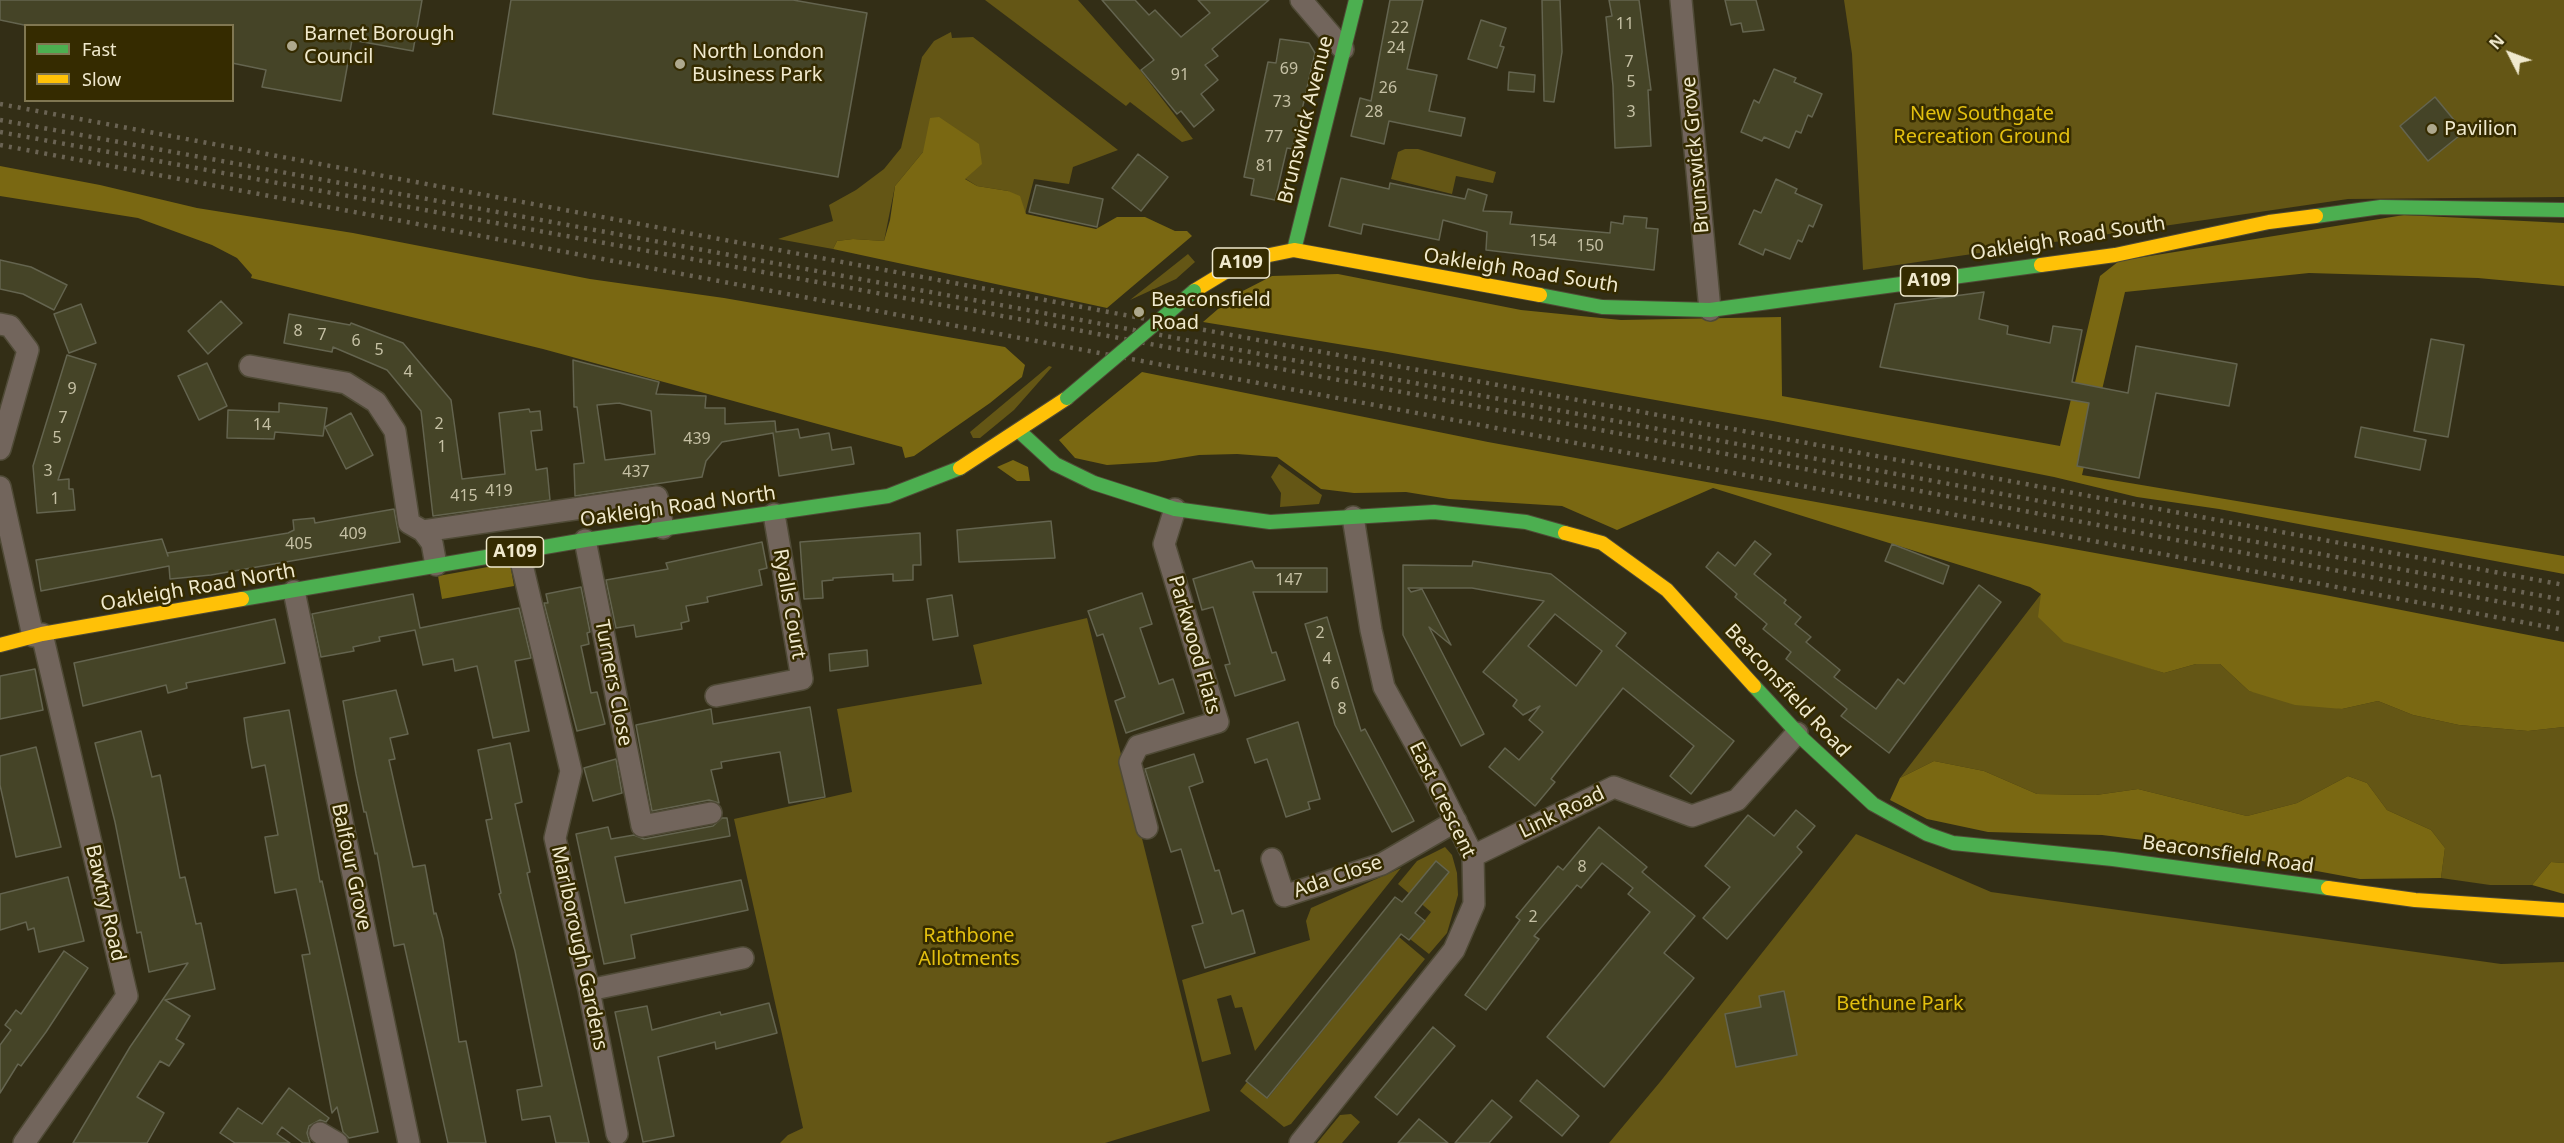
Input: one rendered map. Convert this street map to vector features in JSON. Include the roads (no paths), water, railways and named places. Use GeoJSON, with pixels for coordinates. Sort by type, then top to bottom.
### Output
{"type":"FeatureCollection","features":[{"type":"Feature","properties":{"kind":"main road","name":"Brunswick Avenue"},"geometry":{"type":"LineString","coordinates":[[1294,250],[1356,0]]}},
{"type":"Feature","properties":{"kind":"main road","name":"Oakleigh Road South"},"geometry":{"type":"LineString","coordinates":[[1294,250],[1602,307],[1710,310],[2115,255],[2269,222],[2381,207],[2564,210]]}},
{"type":"Feature","properties":{"kind":"main road","name":"Oakleigh Road North"},"geometry":{"type":"LineString","coordinates":[[0,645],[38,635],[436,565],[663,528],[888,496],[955,471],[1019,431],[1067,398],[1194,291],[1245,260],[1294,250]]}},
{"type":"Feature","properties":{"kind":"main road","name":"Beaconsfield Road"},"geometry":{"type":"LineString","coordinates":[[1019,431],[1055,464],[1094,483],[1175,509],[1270,522],[1434,512],[1526,522],[1602,543],[1666,590],[1833,770],[1873,804],[1927,834],[1953,843],[2113,859],[2415,900],[2564,910]]}},
{"type":"Feature","properties":{"kind":"street"},"geometry":{"type":"LineString","coordinates":[[1301,0],[1343,49]]}},
{"type":"Feature","properties":{"kind":"street","name":"Brunswick Grove"},"geometry":{"type":"LineString","coordinates":[[1681,0],[1710,310]]}},
{"type":"Feature","properties":{"kind":"street"},"geometry":{"type":"LineString","coordinates":[[0,324],[10,326],[28,350],[0,449]]}},
{"type":"Feature","properties":{"kind":"street"},"geometry":{"type":"LineString","coordinates":[[250,366],[346,383],[376,402],[395,431],[409,523],[423,531],[432,543],[436,565]]}},
{"type":"Feature","properties":{"kind":"street","name":"Bawtry Road"},"geometry":{"type":"LineString","coordinates":[[0,487],[128,996],[24,1143]]}},
{"type":"Feature","properties":{"kind":"street"},"geometry":{"type":"LineString","coordinates":[[423,531],[657,497],[663,528]]}},
{"type":"Feature","properties":{"kind":"street","name":"Parkwood Flats"},"geometry":{"type":"LineString","coordinates":[[1147,828],[1130,762],[1138,746],[1218,722],[1164,544],[1175,509]]}},
{"type":"Feature","properties":{"kind":"street","name":"Ryalls Court"},"geometry":{"type":"LineString","coordinates":[[716,696],[802,679],[774,514]]}},
{"type":"Feature","properties":{"kind":"street","name":"East Crescent"},"geometry":{"type":"LineString","coordinates":[[1300,1143],[1454,950],[1474,904],[1473,856],[1384,687],[1371,630],[1353,517]]}},
{"type":"Feature","properties":{"kind":"street","name":"Turners Close"},"geometry":{"type":"LineString","coordinates":[[585,540],[642,826],[711,813]]}},
{"type":"Feature","properties":{"kind":"street","name":"Marlborough Gardens"},"geometry":{"type":"LineString","coordinates":[[519,552],[571,771],[555,838],[589,990],[617,1134]]}},
{"type":"Feature","properties":{"kind":"street","name":"Balfour Grove"},"geometry":{"type":"LineString","coordinates":[[294,591],[409,1143]]}},
{"type":"Feature","properties":{"kind":"street","name":"Link Road"},"geometry":{"type":"LineString","coordinates":[[1473,856],[1614,787],[1692,816],[1737,800],[1797,733]]}},
{"type":"Feature","properties":{"kind":"street","name":"Ada Close"},"geometry":{"type":"LineString","coordinates":[[1272,859],[1284,896],[1382,864],[1456,821]]}},
{"type":"Feature","properties":{"kind":"street"},"geometry":{"type":"LineString","coordinates":[[589,990],[743,958]]}},
{"type":"Feature","properties":{"kind":"railway"},"geometry":{"type":"LineString","coordinates":[[0,104],[2564,585]]}},
{"type":"Feature","properties":{"kind":"railway"},"geometry":{"type":"LineString","coordinates":[[0,120],[1033,311],[2564,600]]}},
{"type":"Feature","properties":{"kind":"railway"},"geometry":{"type":"LineString","coordinates":[[0,132],[1035,322],[2564,614]]}},
{"type":"Feature","properties":{"kind":"railway"},"geometry":{"type":"LineString","coordinates":[[0,145],[2564,630]]}},
{"type":"Feature","properties":{"kind":"place","name":"Barnet Borough Council"},"geometry":{"type":"Point","coordinates":[292,46]}},
{"type":"Feature","properties":{"kind":"place","name":"North London Business Park"},"geometry":{"type":"Point","coordinates":[680,64]}},
{"type":"Feature","properties":{"kind":"place","name":"Pavilion"},"geometry":{"type":"Point","coordinates":[2432,129]}},
{"type":"Feature","properties":{"kind":"place","name":"Beaconsfield Road"},"geometry":{"type":"Point","coordinates":[1139,312]}},
{"type":"Feature","properties":{"kind":"park label","name":"New Southgate Recreation Ground"},"geometry":{"type":"Point","coordinates":[1982,126]}},
{"type":"Feature","properties":{"kind":"park label","name":"Rathbone Allotments"},"geometry":{"type":"Point","coordinates":[969,948]}},
{"type":"Feature","properties":{"kind":"park label","name":"Bethune Park"},"geometry":{"type":"Point","coordinates":[1900,1004]}}]}
